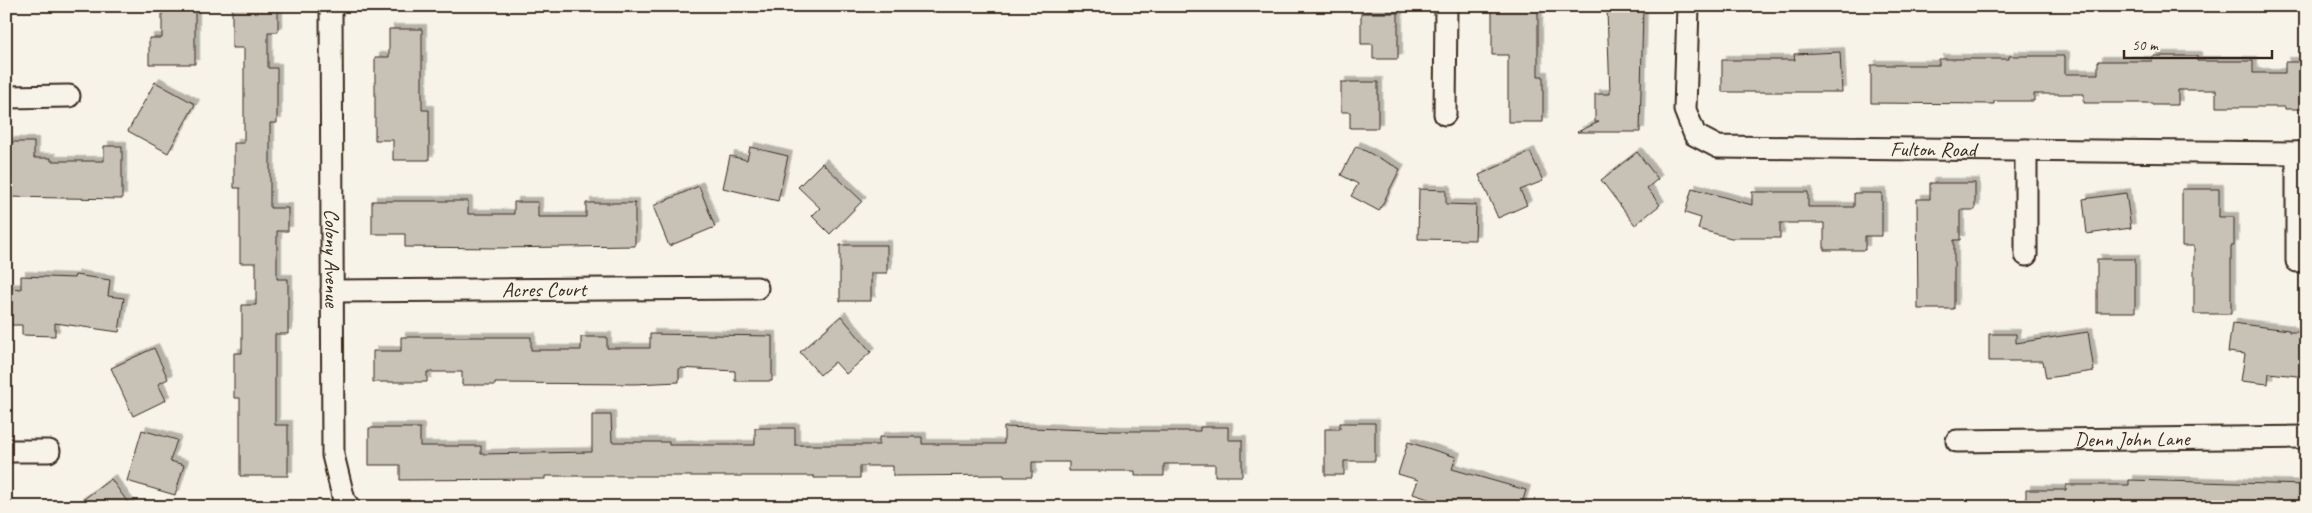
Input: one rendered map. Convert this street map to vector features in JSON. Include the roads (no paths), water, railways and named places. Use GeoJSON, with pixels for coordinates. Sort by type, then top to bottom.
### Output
{"type":"FeatureCollection","features":[{"type":"Feature","properties":{"kind":"street","name":"Colony Avenue"},"geometry":{"type":"LineString","coordinates":[[331,6],[332,455],[344,500],[349,507]]}},
{"type":"Feature","properties":{"kind":"street"},"geometry":{"type":"LineString","coordinates":[[1445,114],[1446,6]]}},
{"type":"Feature","properties":{"kind":"street","name":"Fulton Road"},"geometry":{"type":"LineString","coordinates":[[1688,6],[1685,110],[1694,135],[1718,147],[2302,153]]}},
{"type":"Feature","properties":{"kind":"street"},"geometry":{"type":"LineString","coordinates":[[6,97],[69,96]]}},
{"type":"Feature","properties":{"kind":"street"},"geometry":{"type":"LineString","coordinates":[[2026,150],[2026,255]]}},
{"type":"Feature","properties":{"kind":"street"},"geometry":{"type":"LineString","coordinates":[[2297,261],[2302,153]]}},
{"type":"Feature","properties":{"kind":"street","name":"Acres Court"},"geometry":{"type":"LineString","coordinates":[[332,291],[757,288]]}},
{"type":"Feature","properties":{"kind":"street","name":"Denn John Lane"},"geometry":{"type":"LineString","coordinates":[[1958,441],[2306,437]]}},
{"type":"Feature","properties":{"kind":"street"},"geometry":{"type":"LineString","coordinates":[[6,451],[49,451]]}}]}
